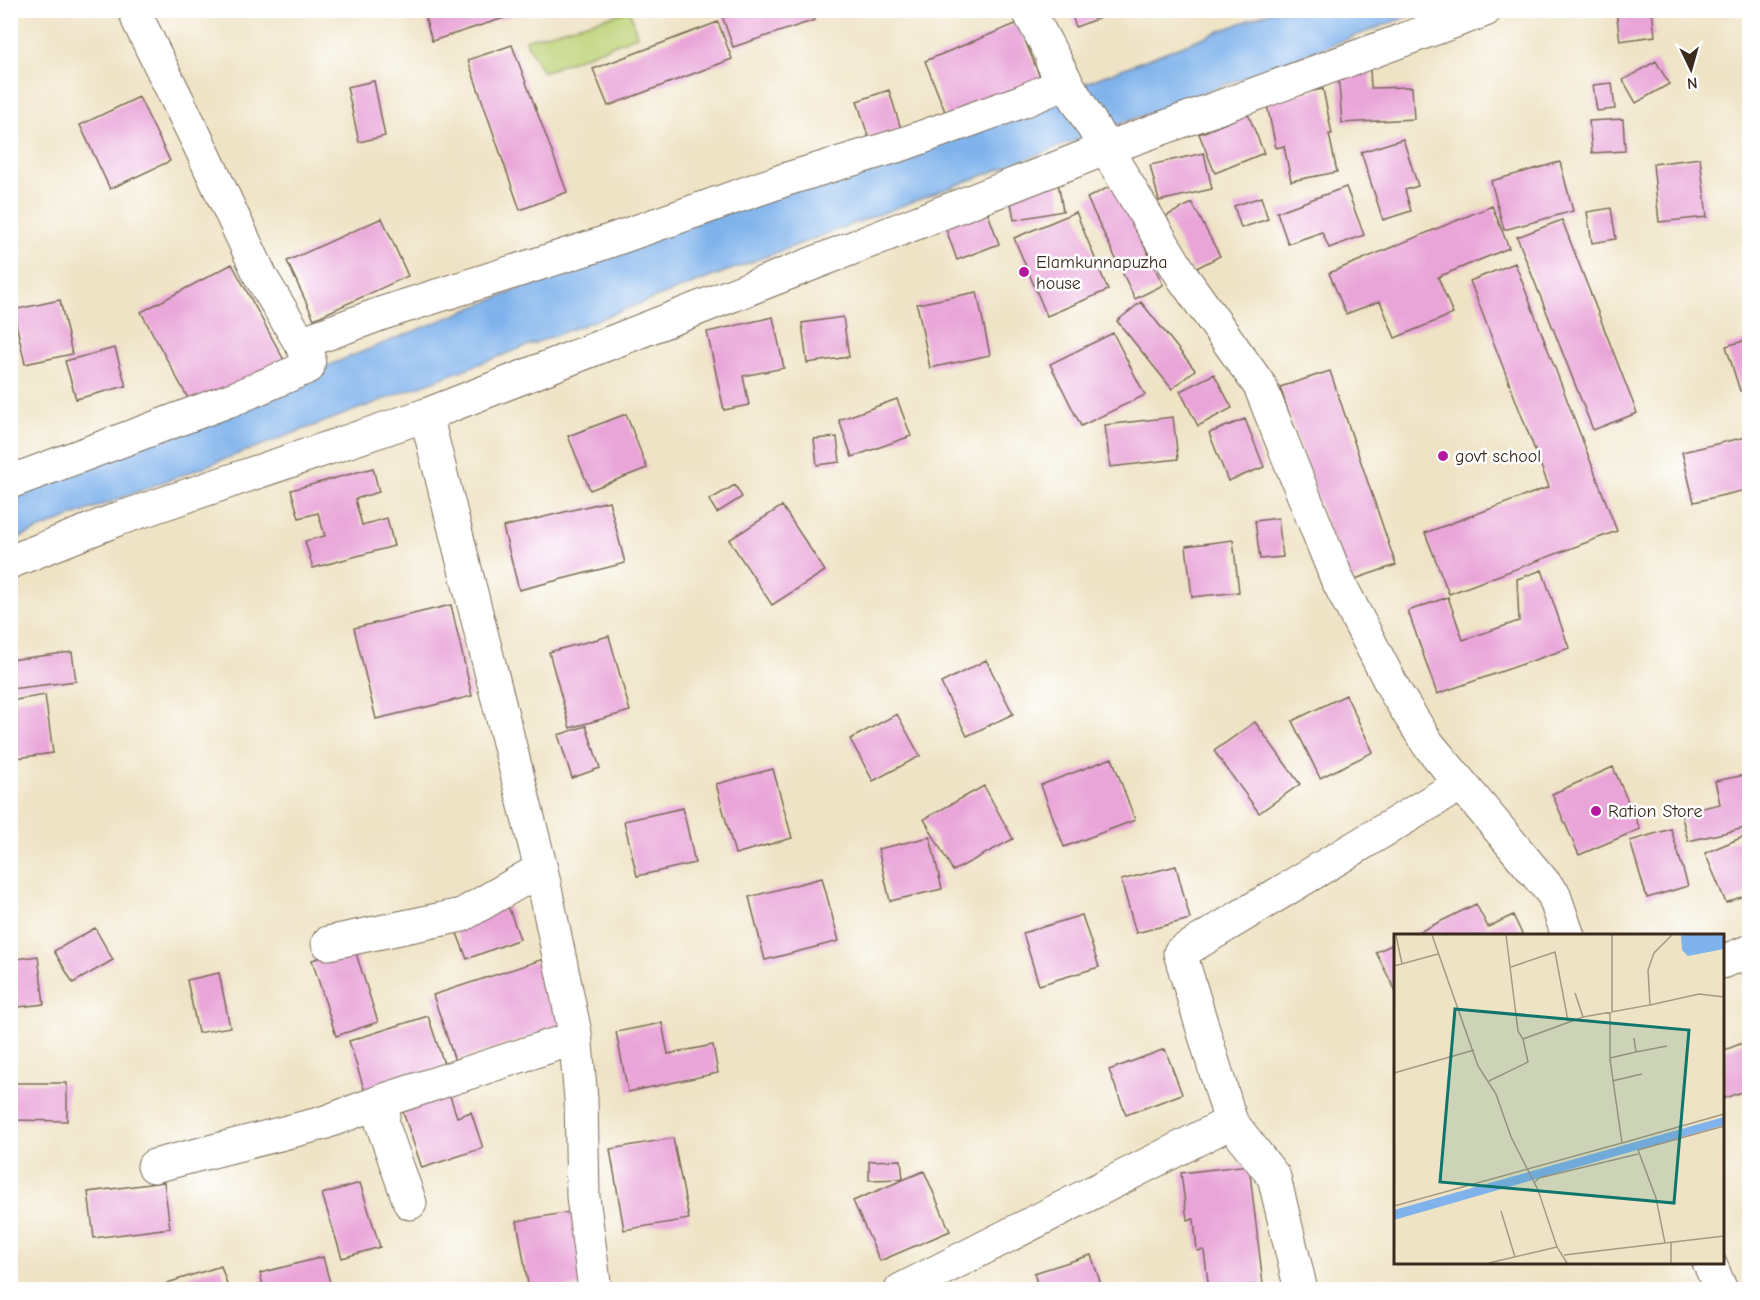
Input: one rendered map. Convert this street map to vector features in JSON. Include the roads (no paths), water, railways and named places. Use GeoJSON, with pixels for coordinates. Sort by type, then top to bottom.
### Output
{"type":"FeatureCollection","features":[{"type":"Feature","properties":{"kind":"street"},"geometry":{"type":"LineString","coordinates":[[10,482],[238,397],[308,367],[309,357],[261,277],[135,10]]}},
{"type":"Feature","properties":{"kind":"street"},"geometry":{"type":"LineString","coordinates":[[301,343],[383,313],[595,246],[787,178],[903,144],[1023,101],[1063,84],[1028,10],[1068,85],[1184,279],[1260,386],[1337,579],[1396,693],[1428,744],[1554,895],[1567,934]]}},
{"type":"Feature","properties":{"kind":"street"},"geometry":{"type":"LineString","coordinates":[[10,562],[118,519],[426,415],[1105,148],[1485,10]]}},
{"type":"Feature","properties":{"kind":"street"},"geometry":{"type":"LineString","coordinates":[[426,415],[541,869],[575,1038],[581,1099],[584,1197],[594,1290]]}},
{"type":"Feature","properties":{"kind":"street"},"geometry":{"type":"LineString","coordinates":[[1301,1290],[1274,1177],[1231,1122],[1180,953],[1461,784]]}},
{"type":"Feature","properties":{"kind":"street"},"geometry":{"type":"LineString","coordinates":[[327,943],[462,915],[541,869]]}},
{"type":"Feature","properties":{"kind":"street"},"geometry":{"type":"LineString","coordinates":[[1724,961],[1749,951]]}},
{"type":"Feature","properties":{"kind":"street"},"geometry":{"type":"LineString","coordinates":[[154,1166],[323,1123],[385,1100],[575,1038]]}},
{"type":"Feature","properties":{"kind":"street"},"geometry":{"type":"LineString","coordinates":[[385,1100],[382,1123],[410,1203]]}},
{"type":"Feature","properties":{"kind":"street"},"geometry":{"type":"LineString","coordinates":[[909,1288],[1231,1122]]}},
{"type":"Feature","properties":{"kind":"street"},"geometry":{"type":"LineString","coordinates":[[1709,1264],[1721,1290]]}},
{"type":"Feature","properties":{"kind":"water"},"geometry":{"type":"Polygon","coordinates":[[[1272,11],[1422,11],[11,541],[11,492],[622,248],[956,133],[1272,11]]]}},
{"type":"Feature","properties":{"kind":"place","name":"Elamkunnapuzha house"},"geometry":{"type":"Point","coordinates":[1024,272]}},
{"type":"Feature","properties":{"kind":"place","name":"govt school"},"geometry":{"type":"Point","coordinates":[1443,456]}},
{"type":"Feature","properties":{"kind":"place","name":"Ration Store"},"geometry":{"type":"Point","coordinates":[1596,811]}}]}
